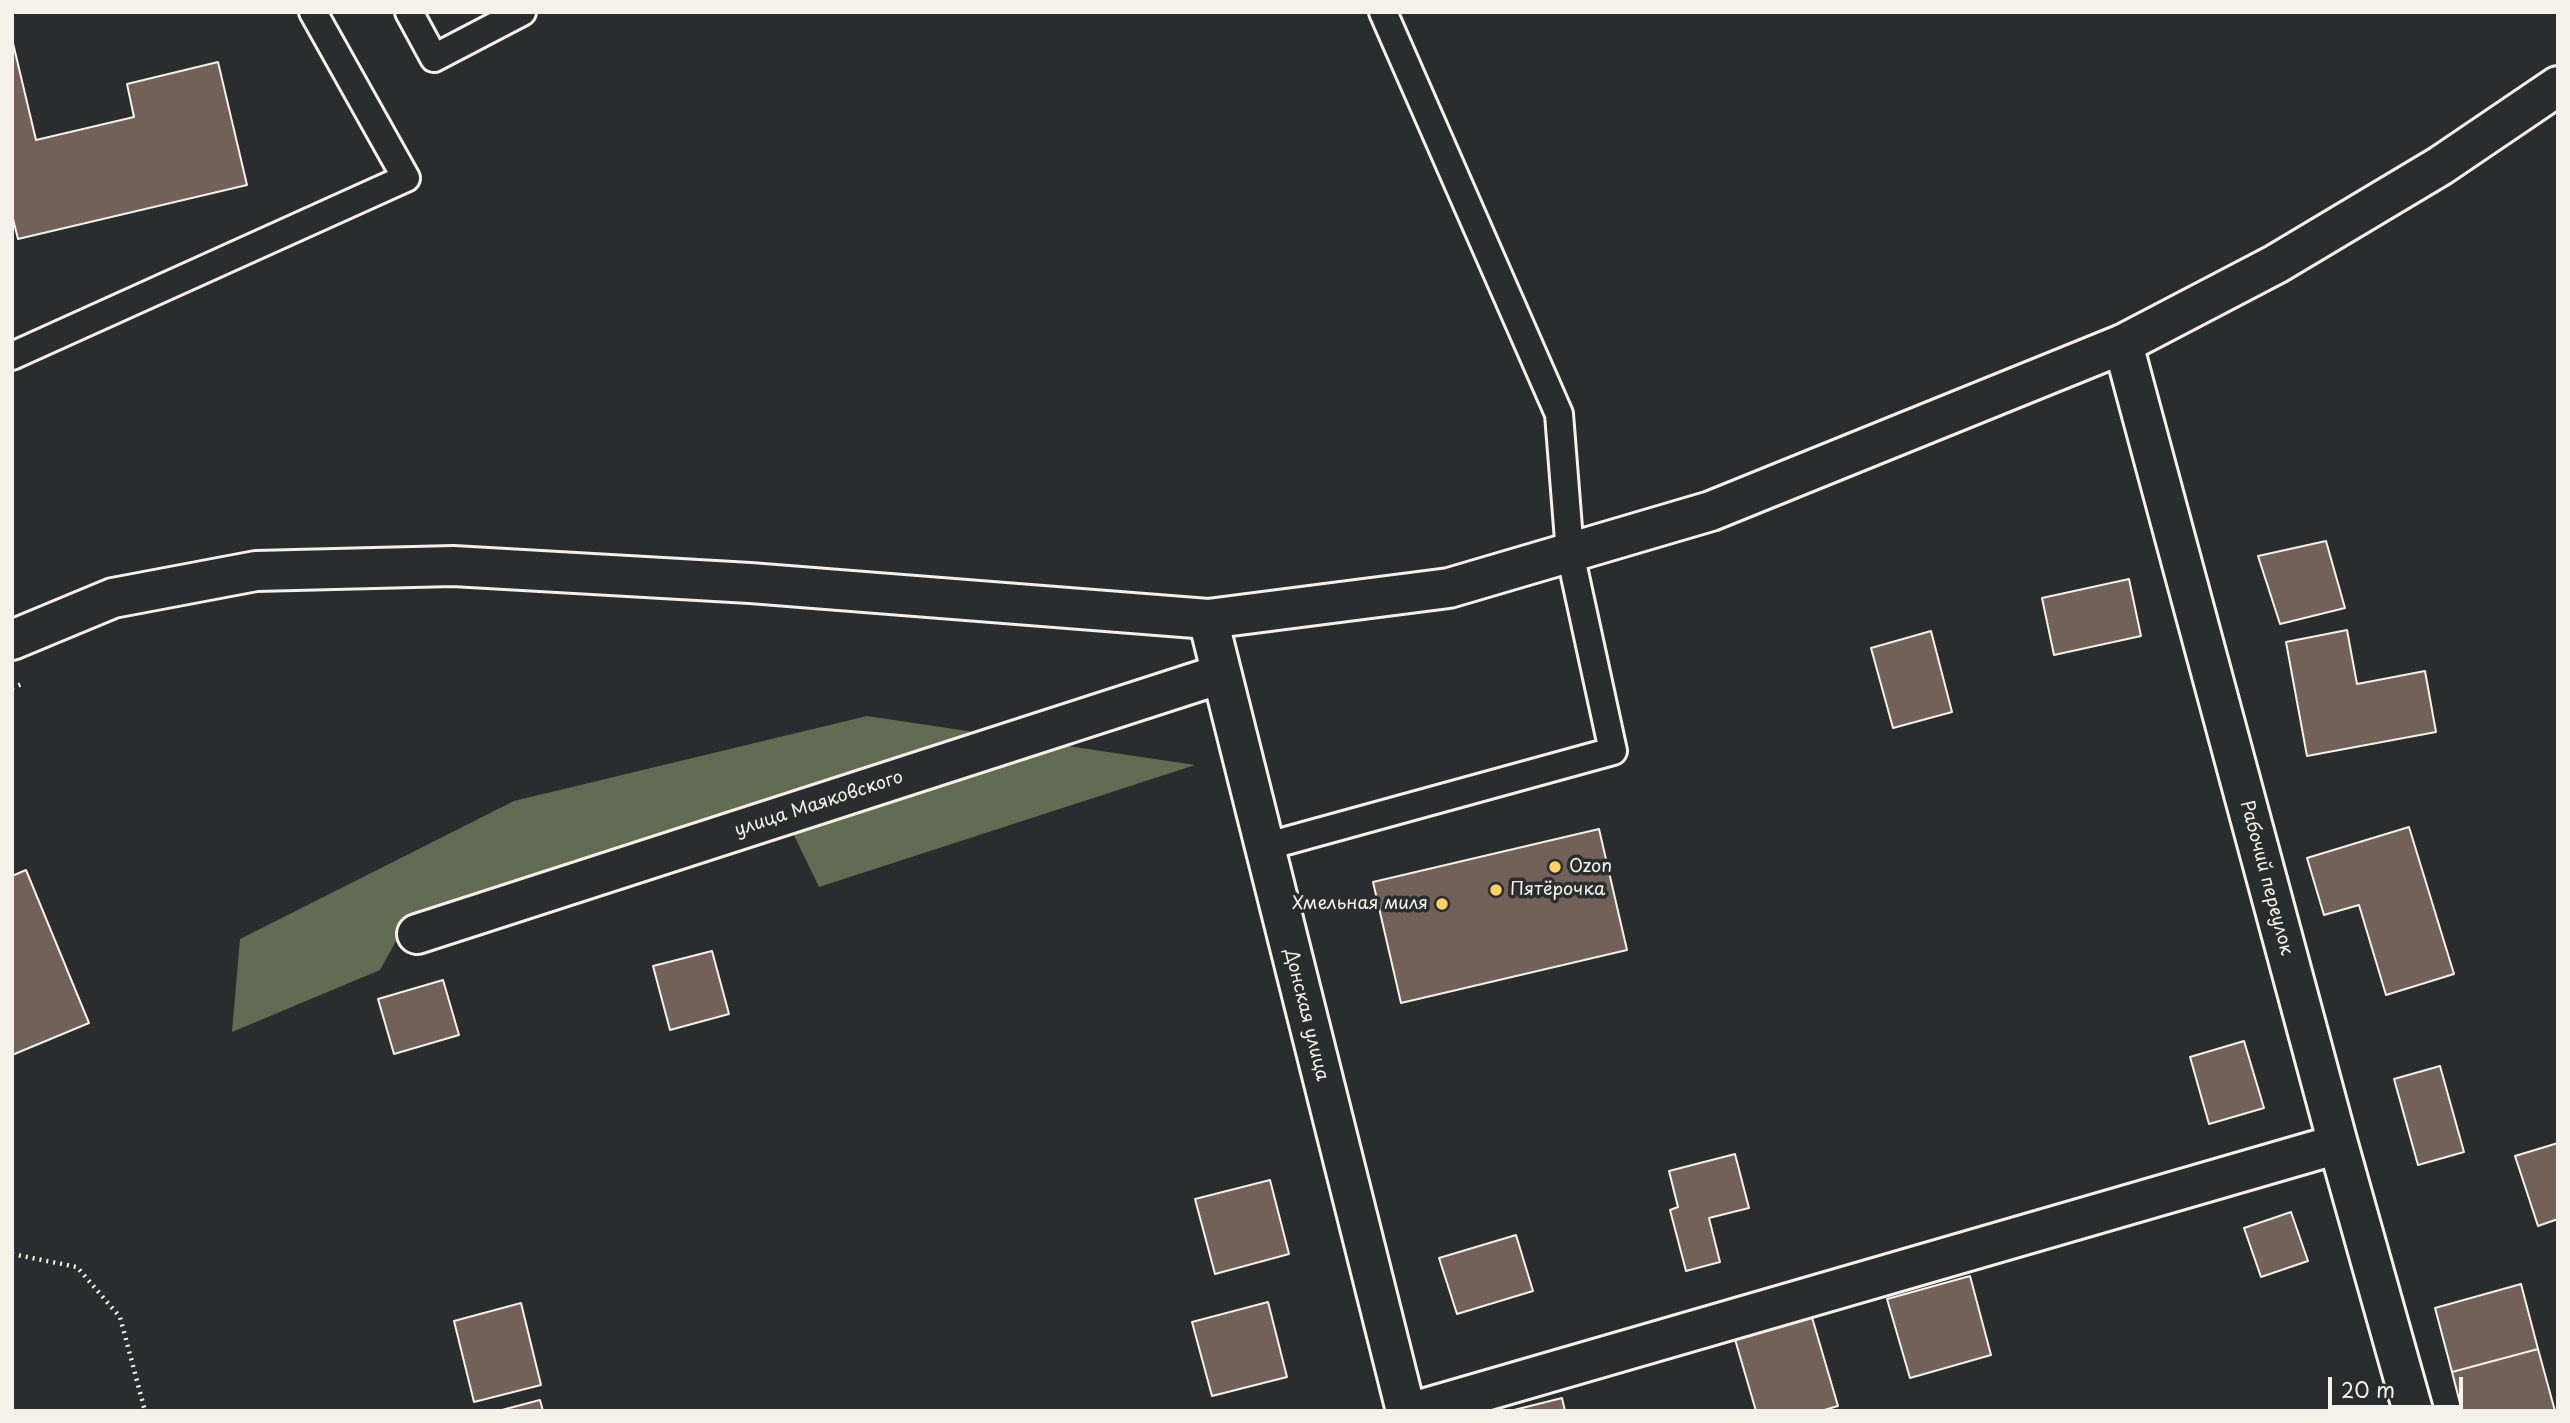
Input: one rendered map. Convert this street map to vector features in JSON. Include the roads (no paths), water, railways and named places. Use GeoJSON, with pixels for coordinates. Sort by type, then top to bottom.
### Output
{"type":"FeatureCollection","features":[{"type":"Feature","properties":{"kind":"street"},"geometry":{"type":"LineString","coordinates":[[12,640],[113,598],[256,571],[453,566],[750,583],[1208,619],[1449,588],[1711,511],[2123,344],[2276,264],[2440,166],[2558,86]]}},
{"type":"Feature","properties":{"kind":"street","name":"Рабочий переулок"},"geometry":{"type":"LineString","coordinates":[[2123,344],[2338,1144],[2413,1411]]}},
{"type":"Feature","properties":{"kind":"street","name":"Донская улица"},"geometry":{"type":"LineString","coordinates":[[1208,619],[1406,1411]]}},
{"type":"Feature","properties":{"kind":"street","name":"улица Маяковского"},"geometry":{"type":"LineString","coordinates":[[417,934],[1222,674]]}},
{"type":"Feature","properties":{"kind":"street"},"geometry":{"type":"LineString","coordinates":[[1416,1411],[2338,1144]]}},
{"type":"Feature","properties":{"kind":"lane"},"geometry":{"type":"LineString","coordinates":[[12,356],[406,178],[313,12]]}},
{"type":"Feature","properties":{"kind":"lane"},"geometry":{"type":"LineString","coordinates":[[409,12],[434,58],[522,12]]}},
{"type":"Feature","properties":{"kind":"lane"},"geometry":{"type":"LineString","coordinates":[[1264,847],[1614,751],[1570,553],[1559,414],[1383,12]]}},
{"type":"Feature","properties":{"kind":"place","name":"Ozon"},"geometry":{"type":"Point","coordinates":[1555,867]}},
{"type":"Feature","properties":{"kind":"place","name":"Пятёрочка"},"geometry":{"type":"Point","coordinates":[1496,890]}},
{"type":"Feature","properties":{"kind":"place","name":"Хмельная миля"},"geometry":{"type":"Point","coordinates":[1442,904]}}]}
